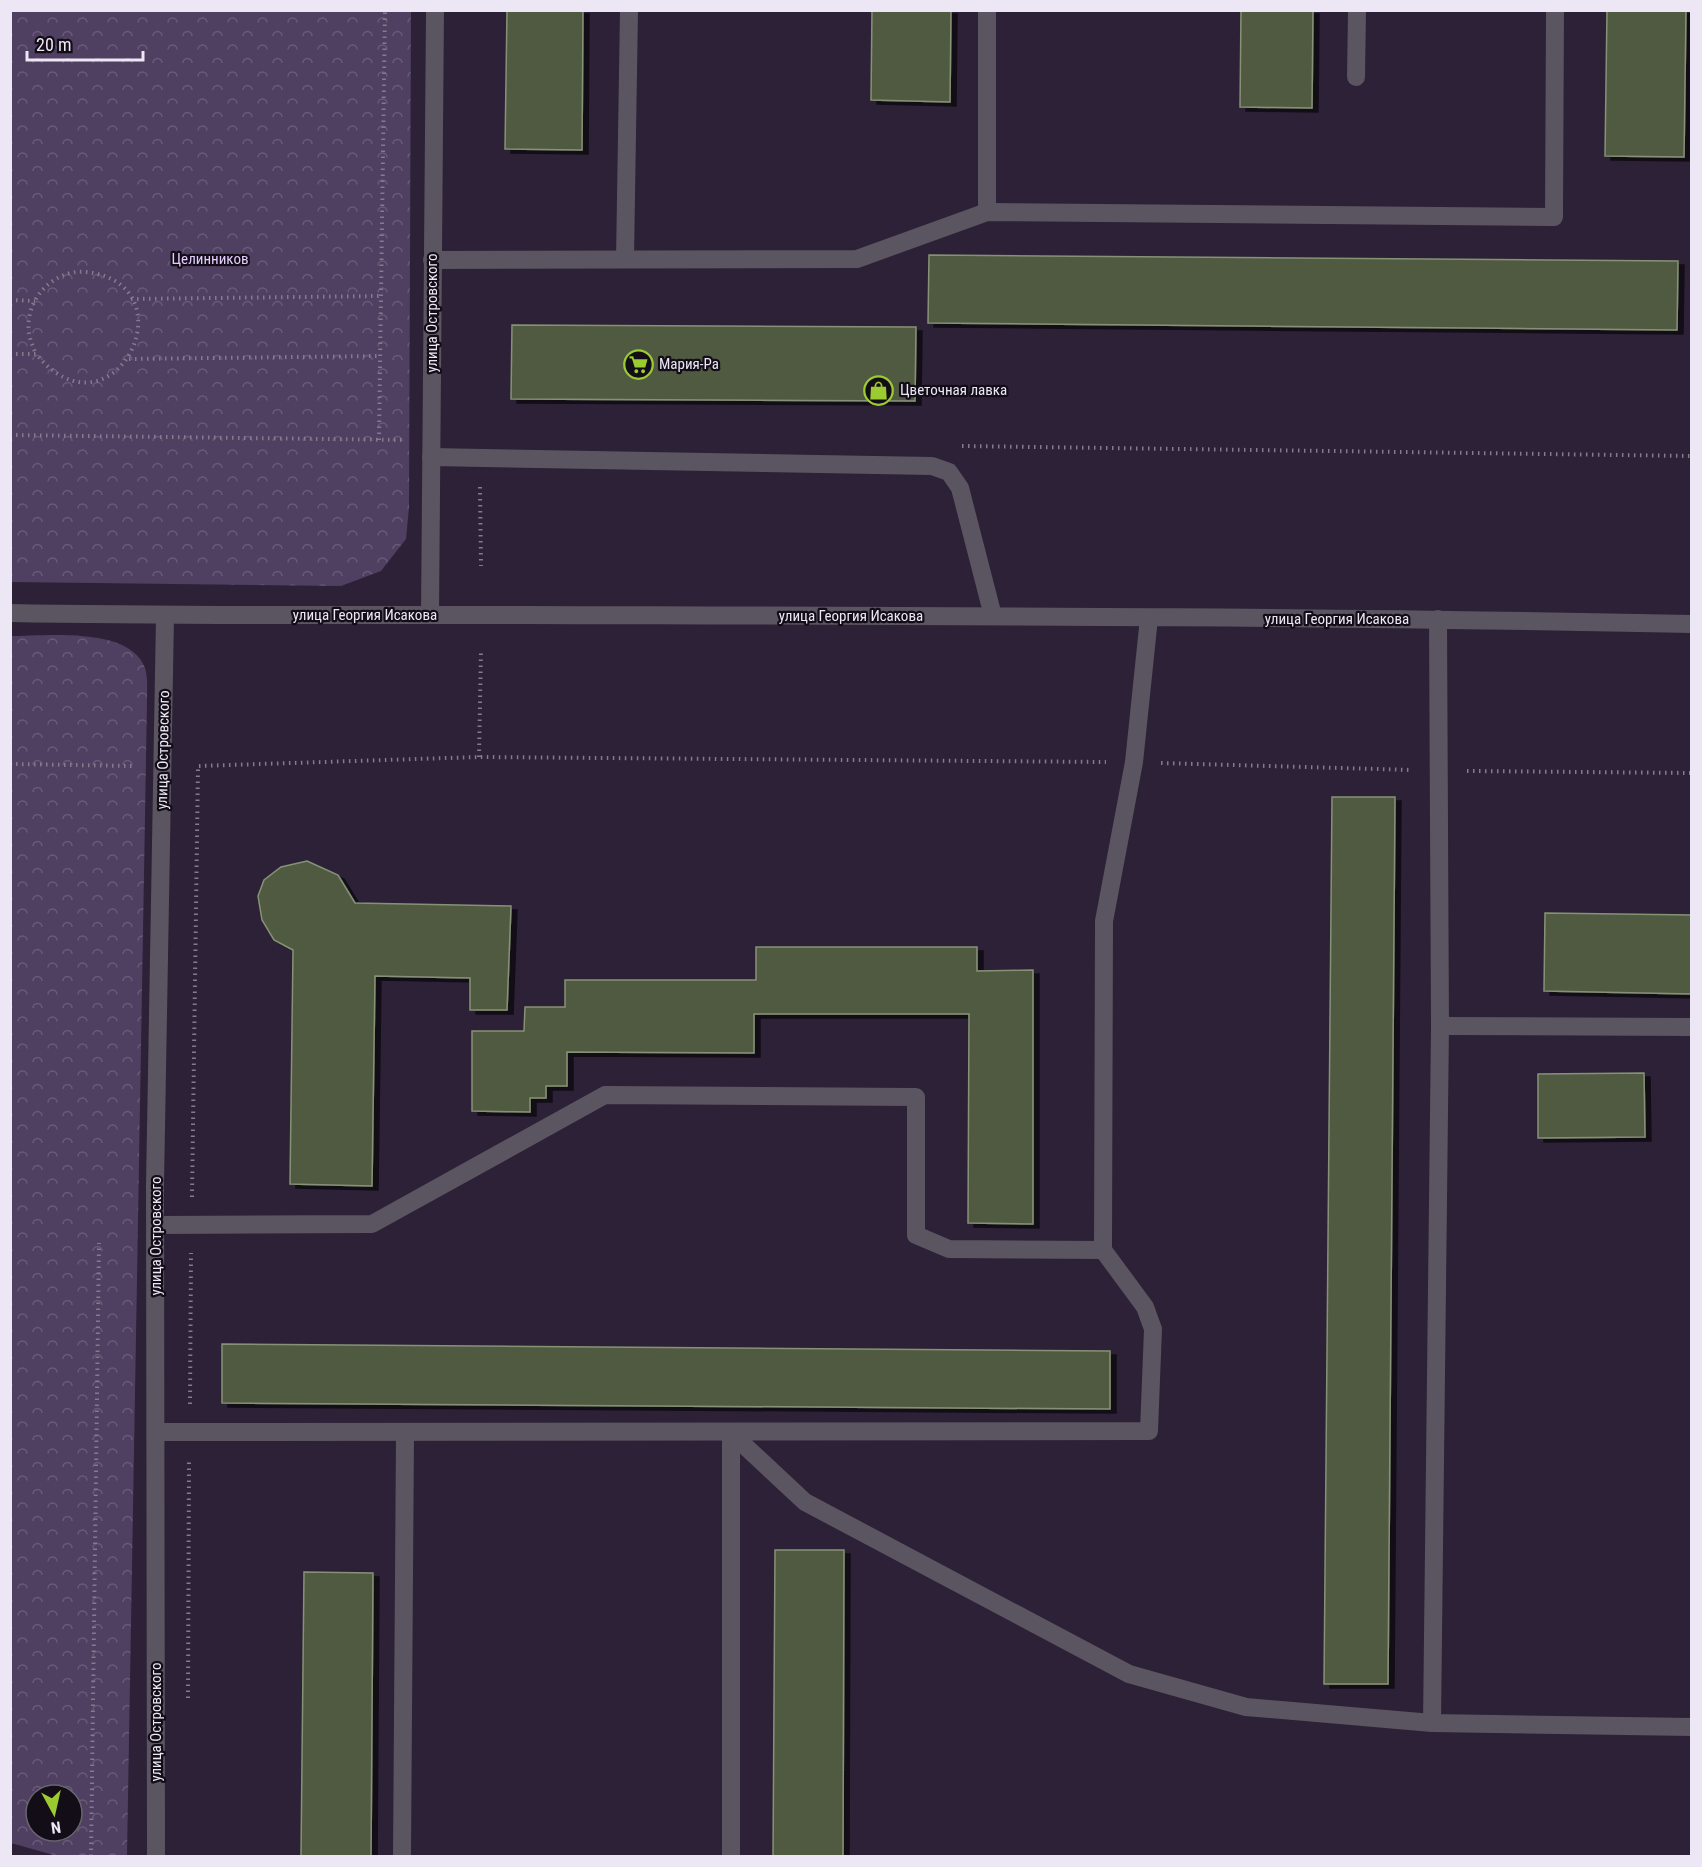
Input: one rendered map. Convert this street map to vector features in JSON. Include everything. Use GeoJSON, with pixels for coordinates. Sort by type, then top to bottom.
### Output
{"type":"FeatureCollection","features":[{"type":"Feature","properties":{"kind":"street","name":"улица Островского"},"geometry":{"type":"LineString","coordinates":[[430,615],[435,10]]}},
{"type":"Feature","properties":{"kind":"street"},"geometry":{"type":"LineString","coordinates":[[625,259],[629,10]]}},
{"type":"Feature","properties":{"kind":"street"},"geometry":{"type":"LineString","coordinates":[[987,10],[987,212]]}},
{"type":"Feature","properties":{"kind":"street"},"geometry":{"type":"LineString","coordinates":[[1356,78],[1357,10]]}},
{"type":"Feature","properties":{"kind":"street"},"geometry":{"type":"LineString","coordinates":[[432,260],[857,259],[987,212],[1554,217],[1555,10]]}},
{"type":"Feature","properties":{"kind":"street"},"geometry":{"type":"LineString","coordinates":[[431,448],[480,458],[932,466],[949,472],[960,488],[993,616]]}},
{"type":"Feature","properties":{"kind":"street","name":"улица Георгия Исакова"},"geometry":{"type":"LineString","coordinates":[[10,614],[993,616],[1438,619],[1692,624]]}},
{"type":"Feature","properties":{"kind":"street","name":"улица Островского"},"geometry":{"type":"LineString","coordinates":[[156,1857],[156,1225],[165,616]]}},
{"type":"Feature","properties":{"kind":"street"},"geometry":{"type":"LineString","coordinates":[[156,1432],[405,1434],[1149,1431],[1153,1329],[1145,1307],[1103,1250],[1104,921],[1134,762],[1149,618]]}},
{"type":"Feature","properties":{"kind":"street"},"geometry":{"type":"LineString","coordinates":[[1432,1723],[1440,1026],[1438,619]]}},
{"type":"Feature","properties":{"kind":"street"},"geometry":{"type":"LineString","coordinates":[[1440,1026],[1692,1027]]}},
{"type":"Feature","properties":{"kind":"street"},"geometry":{"type":"LineString","coordinates":[[156,1225],[372,1224],[605,1095],[916,1097],[916,1235],[949,1249],[1103,1250]]}},
{"type":"Feature","properties":{"kind":"street"},"geometry":{"type":"LineString","coordinates":[[731,1433],[805,1502],[1130,1674],[1246,1707],[1432,1723],[1692,1727]]}},
{"type":"Feature","properties":{"kind":"street"},"geometry":{"type":"LineString","coordinates":[[731,1433],[731,1857]]}},
{"type":"Feature","properties":{"kind":"street"},"geometry":{"type":"LineString","coordinates":[[402,1857],[405,1434]]}},
{"type":"Feature","properties":{"kind":"path"},"geometry":{"type":"LineString","coordinates":[[379,440],[379,296],[385,10]]}},
{"type":"Feature","properties":{"kind":"path"},"geometry":{"type":"LineString","coordinates":[[80,271],[98,273],[114,280],[131,299],[139,325],[136,343],[129,359],[116,371],[100,380],[82,382],[64,378],[48,369],[36,354],[29,337],[29,318],[35,301],[46,286],[62,276],[80,271]]}},
{"type":"Feature","properties":{"kind":"path"},"geometry":{"type":"LineString","coordinates":[[131,299],[379,296]]}},
{"type":"Feature","properties":{"kind":"path"},"geometry":{"type":"LineString","coordinates":[[10,300],[35,301]]}},
{"type":"Feature","properties":{"kind":"path"},"geometry":{"type":"LineString","coordinates":[[10,354],[36,354]]}},
{"type":"Feature","properties":{"kind":"path"},"geometry":{"type":"LineString","coordinates":[[129,359],[379,356]]}},
{"type":"Feature","properties":{"kind":"path"},"geometry":{"type":"LineString","coordinates":[[10,435],[379,440],[431,448]]}},
{"type":"Feature","properties":{"kind":"path"},"geometry":{"type":"LineString","coordinates":[[951,446],[1692,456]]}},
{"type":"Feature","properties":{"kind":"path"},"geometry":{"type":"LineString","coordinates":[[480,458],[481,566]]}},
{"type":"Feature","properties":{"kind":"path"},"geometry":{"type":"LineString","coordinates":[[479,758],[481,650]]}},
{"type":"Feature","properties":{"kind":"path"},"geometry":{"type":"LineString","coordinates":[[188,1704],[191,1225],[198,766],[479,758],[1134,762],[1437,770],[1692,773]]}},
{"type":"Feature","properties":{"kind":"path"},"geometry":{"type":"LineString","coordinates":[[10,764],[134,766]]}},
{"type":"Feature","properties":{"kind":"path"},"geometry":{"type":"LineString","coordinates":[[91,1857],[99,1243]]}},
{"type":"Feature","properties":{"kind":"green space","name":"Целинников"},"geometry":{"type":"Polygon","coordinates":[[[11,10],[411,11],[409,507],[406,539],[381,571],[341,586],[11,582],[11,10]]]}},
{"type":"Feature","properties":{"kind":"green space"},"geometry":{"type":"Polygon","coordinates":[[[65,635],[105,639],[123,645],[136,655],[145,668],[147,680],[127,1856],[57,1856],[11,1843],[10,636],[65,635]]]}},
{"type":"Feature","properties":{"kind":"building"},"geometry":{"type":"Polygon","coordinates":[[[507,10],[583,10],[582,150],[505,149],[507,10]]]}},
{"type":"Feature","properties":{"kind":"building"},"geometry":{"type":"Polygon","coordinates":[[[872,10],[951,10],[950,102],[871,100],[872,10]]]}},
{"type":"Feature","properties":{"kind":"building"},"geometry":{"type":"Polygon","coordinates":[[[1241,10],[1313,10],[1312,108],[1240,107],[1241,10]]]}},
{"type":"Feature","properties":{"kind":"building"},"geometry":{"type":"Polygon","coordinates":[[[1607,10],[1686,10],[1684,157],[1605,156],[1607,10]]]}},
{"type":"Feature","properties":{"kind":"building"},"geometry":{"type":"Polygon","coordinates":[[[929,255],[1678,261],[1677,330],[928,323],[929,255]]]}},
{"type":"Feature","properties":{"kind":"building"},"geometry":{"type":"Polygon","coordinates":[[[512,325],[916,327],[915,401],[511,399],[512,325]]]}},
{"type":"Feature","properties":{"kind":"building"},"geometry":{"type":"Polygon","coordinates":[[[1332,797],[1395,797],[1388,1684],[1324,1684],[1332,797]]]}},
{"type":"Feature","properties":{"kind":"building"},"geometry":{"type":"Polygon","coordinates":[[[307,861],[338,875],[355,903],[511,906],[507,1010],[470,1010],[470,978],[375,976],[372,1186],[290,1184],[293,950],[274,940],[262,920],[258,896],[264,880],[281,867],[307,861]]]}},
{"type":"Feature","properties":{"kind":"building"},"geometry":{"type":"Polygon","coordinates":[[[1545,913],[1692,915],[1692,994],[1544,991],[1545,913]]]}},
{"type":"Feature","properties":{"kind":"building"},"geometry":{"type":"Polygon","coordinates":[[[756,947],[977,947],[977,971],[1033,970],[1033,1224],[968,1223],[969,1014],[754,1014],[754,1053],[567,1052],[567,1086],[546,1086],[546,1098],[530,1098],[530,1112],[472,1111],[472,1031],[524,1031],[525,1007],[565,1007],[565,980],[756,980],[756,947]]]}},
{"type":"Feature","properties":{"kind":"building"},"geometry":{"type":"Polygon","coordinates":[[[1644,1073],[1645,1137],[1538,1138],[1538,1074],[1644,1073]]]}},
{"type":"Feature","properties":{"kind":"building"},"geometry":{"type":"Polygon","coordinates":[[[222,1344],[1110,1351],[1110,1409],[222,1403],[222,1344]]]}},
{"type":"Feature","properties":{"kind":"building"},"geometry":{"type":"Polygon","coordinates":[[[775,1550],[844,1550],[843,1856],[773,1856],[775,1550]]]}},
{"type":"Feature","properties":{"kind":"building"},"geometry":{"type":"Polygon","coordinates":[[[304,1572],[373,1573],[371,1856],[301,1856],[304,1572]]]}},
{"type":"Feature","properties":{"kind":"place","name":"Мария-Ра"},"geometry":{"type":"Point","coordinates":[638,364]}},
{"type":"Feature","properties":{"kind":"place","name":"Цветочная лавка"},"geometry":{"type":"Point","coordinates":[879,390]}}]}
